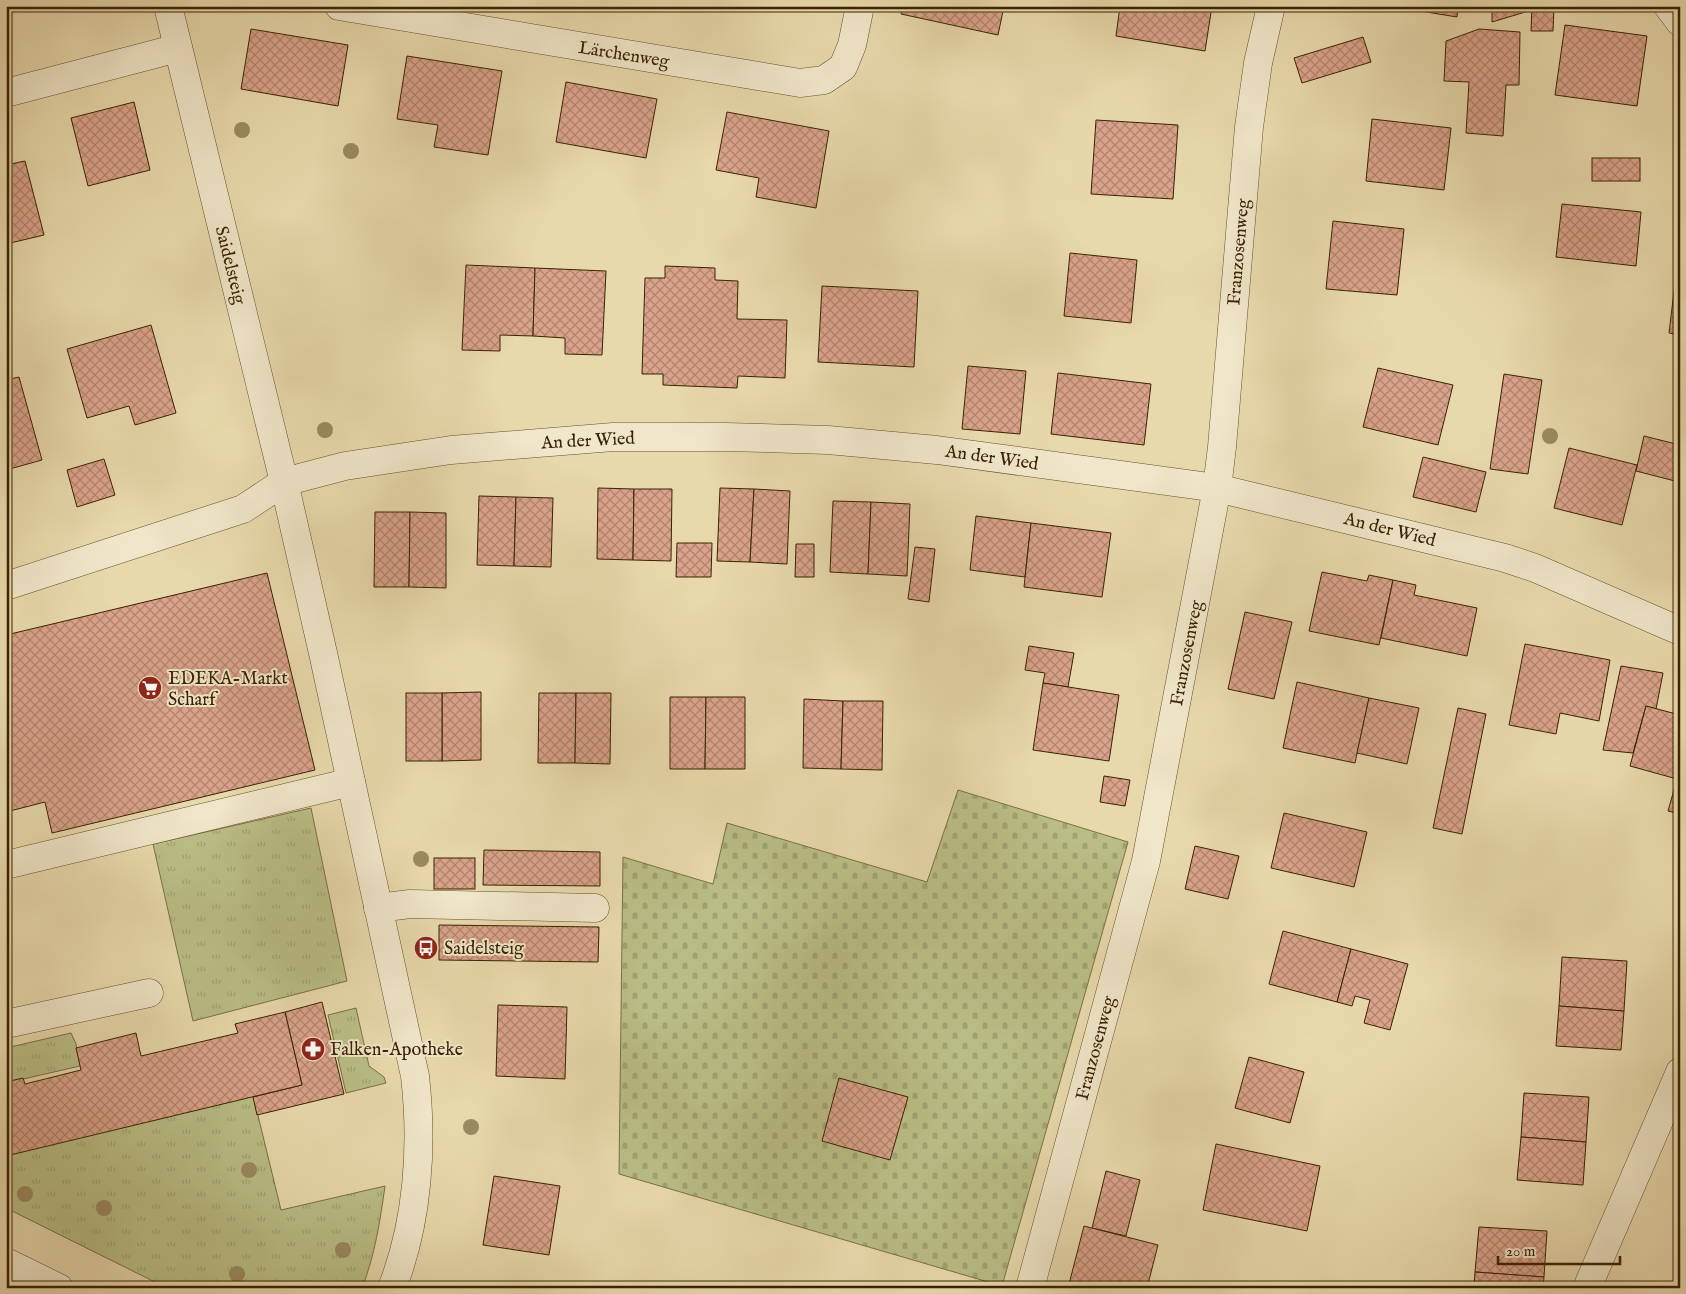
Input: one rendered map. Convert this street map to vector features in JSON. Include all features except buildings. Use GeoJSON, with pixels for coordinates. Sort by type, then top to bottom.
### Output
{"type":"FeatureCollection","features":[{"type":"Feature","properties":{"kind":"street","name":"Saidelsteig"},"geometry":{"type":"LineString","coordinates":[[168,6],[284,482],[414,1076],[419,1132],[416,1180],[411,1220],[402,1263],[392,1288]]}},
{"type":"Feature","properties":{"kind":"street","name":"Lärchenweg"},"geometry":{"type":"LineString","coordinates":[[339,6],[800,83],[824,80],[843,67],[852,45],[860,6]]}},
{"type":"Feature","properties":{"kind":"street","name":"Franzosenweg"},"geometry":{"type":"LineString","coordinates":[[1030,1288],[1146,861],[1217,488],[1249,127],[1258,63],[1271,6]]}},
{"type":"Feature","properties":{"kind":"street"},"geometry":{"type":"LineString","coordinates":[[1668,6],[1680,22]]}},
{"type":"Feature","properties":{"kind":"street"},"geometry":{"type":"LineString","coordinates":[[6,94],[178,48]]}},
{"type":"Feature","properties":{"kind":"street","name":"An der Wied"},"geometry":{"type":"LineString","coordinates":[[284,482],[345,466],[451,450],[613,437],[726,437],[828,440],[937,450],[1217,488],[1506,558],[1535,568],[1680,630]]}},
{"type":"Feature","properties":{"kind":"street"},"geometry":{"type":"LineString","coordinates":[[6,586],[243,509],[284,482]]}},
{"type":"Feature","properties":{"kind":"street"},"geometry":{"type":"LineString","coordinates":[[6,864],[351,782]]}},
{"type":"Feature","properties":{"kind":"street"},"geometry":{"type":"LineString","coordinates":[[378,908],[410,904],[595,908]]}},
{"type":"Feature","properties":{"kind":"street"},"geometry":{"type":"LineString","coordinates":[[6,1024],[149,993]]}},
{"type":"Feature","properties":{"kind":"street"},"geometry":{"type":"LineString","coordinates":[[1587,1288],[1680,1072]]}},
{"type":"Feature","properties":{"kind":"street"},"geometry":{"type":"LineString","coordinates":[[6,1262],[58,1288]]}},
{"type":"Feature","properties":{"kind":"green space"},"geometry":{"type":"Polygon","coordinates":[[[958,790],[1128,842],[1002,1286],[619,1174],[623,857],[713,884],[727,823],[927,882],[958,790]]]}},
{"type":"Feature","properties":{"kind":"green space"},"geometry":{"type":"Polygon","coordinates":[[[311,808],[347,981],[193,1021],[153,844],[311,808]]]}},
{"type":"Feature","properties":{"kind":"green space"},"geometry":{"type":"Polygon","coordinates":[[[356,1008],[369,1066],[384,1077],[386,1083],[346,1093],[328,1015],[356,1008]]]}},
{"type":"Feature","properties":{"kind":"green space"},"geometry":{"type":"Polygon","coordinates":[[[71,1033],[76,1044],[80,1066],[6,1083],[6,1048],[71,1033]]]}},
{"type":"Feature","properties":{"kind":"green space"},"geometry":{"type":"Polygon","coordinates":[[[253,1095],[281,1210],[385,1186],[374,1250],[362,1288],[157,1288],[155,1282],[6,1208],[6,1151],[253,1095]]]}},
{"type":"Feature","properties":{"kind":"place","name":"EDEKA-Markt Scharf"},"geometry":{"type":"Point","coordinates":[150,688]}},
{"type":"Feature","properties":{"kind":"place","name":"Saidelsteig"},"geometry":{"type":"Point","coordinates":[426,948]}},
{"type":"Feature","properties":{"kind":"place","name":"Falken-Apotheke"},"geometry":{"type":"Point","coordinates":[313,1049]}}]}
